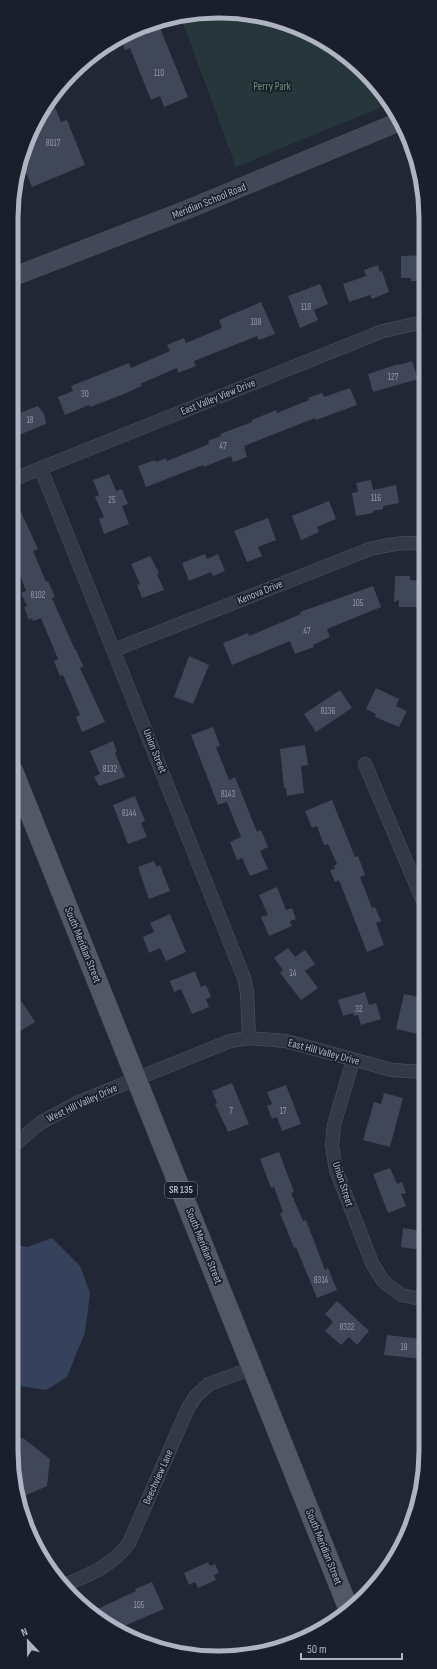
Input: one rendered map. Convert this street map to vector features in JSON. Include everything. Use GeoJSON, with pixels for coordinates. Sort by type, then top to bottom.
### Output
{"type":"FeatureCollection","features":[{"type":"Feature","properties":{"kind":"main road","name":"Meridian School Road"},"geometry":{"type":"LineString","coordinates":[[18,275],[191,208],[395,124]]}},
{"type":"Feature","properties":{"kind":"main road","name":"South Meridian Street"},"geometry":{"type":"LineString","coordinates":[[18,783],[348,1604]]}},
{"type":"Feature","properties":{"kind":"street","name":"East Valley View Drive"},"geometry":{"type":"LineString","coordinates":[[18,478],[383,331],[419,323]]}},
{"type":"Feature","properties":{"kind":"street","name":"Union Street"},"geometry":{"type":"LineString","coordinates":[[41,468],[244,978],[247,992],[249,1038]]}},
{"type":"Feature","properties":{"kind":"street","name":"Kenova Drive"},"geometry":{"type":"LineString","coordinates":[[114,650],[370,548],[395,543],[408,542],[419,543]]}},
{"type":"Feature","properties":{"kind":"street"},"geometry":{"type":"LineString","coordinates":[[365,764],[419,892]]}},
{"type":"Feature","properties":{"kind":"street","name":"East Hill Valley Drive"},"geometry":{"type":"LineString","coordinates":[[136,1078],[230,1041],[249,1038],[286,1041],[392,1070],[419,1072]]}},
{"type":"Feature","properties":{"kind":"street","name":"Union Street"},"geometry":{"type":"LineString","coordinates":[[353,1060],[334,1125],[332,1145],[336,1170],[372,1263],[383,1281],[401,1295],[419,1298]]}},
{"type":"Feature","properties":{"kind":"street","name":"West Hill Valley Drive"},"geometry":{"type":"LineString","coordinates":[[18,1142],[40,1123],[79,1102],[136,1078]]}},
{"type":"Feature","properties":{"kind":"street","name":"Beechview Lane"},"geometry":{"type":"LineString","coordinates":[[68,1583],[100,1570],[122,1552],[129,1543],[188,1408],[196,1396],[209,1384],[253,1368]]}},
{"type":"Feature","properties":{"kind":"green space","name":"Perry Park"},"geometry":{"type":"Polygon","coordinates":[[[205,18],[232,18],[258,22],[295,33],[319,45],[341,59],[369,86],[384,106],[236,167],[182,21],[205,18]]]}},
{"type":"Feature","properties":{"kind":"water"},"geometry":{"type":"Polygon","coordinates":[[[52,1238],[80,1266],[90,1293],[85,1332],[67,1377],[46,1390],[20,1386],[18,1382],[18,1245],[27,1247],[52,1238]]]}},
{"type":"Feature","properties":{"kind":"building"},"geometry":{"type":"Polygon","coordinates":[[[160,27],[188,97],[164,107],[160,96],[151,100],[130,48],[125,50],[122,43],[142,33],[160,27]]]}},
{"type":"Feature","properties":{"kind":"building"},"geometry":{"type":"Polygon","coordinates":[[[54,105],[61,122],[67,120],[85,165],[32,187],[25,167],[33,142],[45,118],[54,105]]]}},
{"type":"Feature","properties":{"kind":"building"},"geometry":{"type":"Polygon","coordinates":[[[419,255],[419,281],[411,281],[411,278],[401,278],[401,256],[419,255]]]}},
{"type":"Feature","properties":{"kind":"building"},"geometry":{"type":"Polygon","coordinates":[[[378,265],[380,272],[382,271],[389,292],[372,299],[370,295],[349,302],[343,284],[366,276],[364,270],[378,265]]]}},
{"type":"Feature","properties":{"kind":"building"},"geometry":{"type":"Polygon","coordinates":[[[320,284],[328,304],[314,310],[318,320],[300,328],[288,296],[320,284]]]}},
{"type":"Feature","properties":{"kind":"building"},"geometry":{"type":"Polygon","coordinates":[[[261,302],[275,334],[259,340],[257,336],[194,361],[196,366],[178,373],[177,368],[140,384],[142,386],[124,394],[90,407],[89,405],[65,415],[58,397],[73,391],[71,386],[129,363],[131,368],[170,351],[167,345],[184,338],[186,343],[222,328],[219,320],[261,302]]]}},
{"type":"Feature","properties":{"kind":"building"},"geometry":{"type":"Polygon","coordinates":[[[412,361],[418,379],[373,392],[368,374],[412,361]]]}},
{"type":"Feature","properties":{"kind":"building"},"geometry":{"type":"Polygon","coordinates":[[[350,388],[357,405],[316,420],[315,418],[244,446],[247,457],[233,462],[231,456],[146,487],[138,466],[166,458],[167,461],[209,444],[208,441],[221,436],[220,434],[252,422],[252,420],[276,410],[277,413],[322,393],[324,397],[350,388]]]}},
{"type":"Feature","properties":{"kind":"building"},"geometry":{"type":"Polygon","coordinates":[[[38,406],[44,414],[46,424],[18,435],[18,414],[38,406]]]}},
{"type":"Feature","properties":{"kind":"building"},"geometry":{"type":"Polygon","coordinates":[[[109,474],[116,491],[122,489],[128,504],[122,506],[129,524],[104,534],[99,519],[104,517],[95,497],[99,495],[93,480],[109,474]]]}},
{"type":"Feature","properties":{"kind":"building"},"geometry":{"type":"Polygon","coordinates":[[[371,480],[373,490],[396,485],[399,503],[383,506],[383,509],[373,511],[373,513],[356,516],[352,493],[358,492],[356,483],[371,480]]]}},
{"type":"Feature","properties":{"kind":"building"},"geometry":{"type":"Polygon","coordinates":[[[329,501],[336,519],[317,527],[319,532],[301,540],[292,516],[329,501]]]}},
{"type":"Feature","properties":{"kind":"building"},"geometry":{"type":"Polygon","coordinates":[[[18,506],[38,549],[33,551],[46,582],[48,581],[55,597],[52,598],[83,666],[80,668],[105,722],[82,732],[76,717],[80,715],[63,675],[60,676],[54,661],[58,659],[41,618],[33,621],[32,618],[29,620],[24,607],[27,606],[21,593],[26,591],[18,570],[18,506]]]}},
{"type":"Feature","properties":{"kind":"building"},"geometry":{"type":"Polygon","coordinates":[[[268,518],[276,540],[258,547],[262,556],[247,562],[234,531],[268,518]]]}},
{"type":"Feature","properties":{"kind":"building"},"geometry":{"type":"Polygon","coordinates":[[[205,554],[207,559],[218,554],[225,571],[213,576],[211,572],[189,581],[182,563],[205,554]]]}},
{"type":"Feature","properties":{"kind":"building"},"geometry":{"type":"Polygon","coordinates":[[[150,556],[159,573],[157,574],[164,590],[142,598],[137,585],[140,584],[131,564],[150,556]]]}},
{"type":"Feature","properties":{"kind":"building"},"geometry":{"type":"Polygon","coordinates":[[[395,576],[410,576],[410,580],[419,581],[419,607],[399,607],[399,600],[394,602],[395,576]]]}},
{"type":"Feature","properties":{"kind":"building"},"geometry":{"type":"Polygon","coordinates":[[[373,586],[381,607],[327,629],[330,637],[313,645],[314,647],[295,654],[290,641],[232,665],[223,643],[248,633],[249,636],[301,614],[300,612],[373,586]]]}},
{"type":"Feature","properties":{"kind":"building"},"geometry":{"type":"Polygon","coordinates":[[[189,656],[209,665],[193,704],[174,697],[189,656]]]}},
{"type":"Feature","properties":{"kind":"building"},"geometry":{"type":"Polygon","coordinates":[[[376,688],[399,699],[396,706],[407,711],[399,727],[375,717],[376,714],[366,709],[376,688]]]}},
{"type":"Feature","properties":{"kind":"building"},"geometry":{"type":"Polygon","coordinates":[[[340,690],[352,708],[316,732],[304,714],[340,690]]]}},
{"type":"Feature","properties":{"kind":"building"},"geometry":{"type":"Polygon","coordinates":[[[213,727],[220,746],[216,747],[229,780],[235,777],[257,832],[261,830],[268,847],[260,851],[268,869],[250,876],[242,858],[237,860],[230,842],[241,837],[227,802],[218,805],[191,735],[213,727]]]}},
{"type":"Feature","properties":{"kind":"building"},"geometry":{"type":"Polygon","coordinates":[[[113,741],[117,752],[115,753],[125,777],[99,786],[94,777],[100,774],[90,751],[113,741]]]}},
{"type":"Feature","properties":{"kind":"building"},"geometry":{"type":"Polygon","coordinates":[[[305,745],[308,765],[301,766],[304,793],[287,796],[286,788],[284,788],[280,749],[305,745]]]}},
{"type":"Feature","properties":{"kind":"building"},"geometry":{"type":"Polygon","coordinates":[[[135,796],[145,821],[141,823],[147,837],[128,844],[113,805],[135,796]]]}},
{"type":"Feature","properties":{"kind":"building"},"geometry":{"type":"Polygon","coordinates":[[[332,800],[355,857],[358,856],[365,875],[360,877],[372,908],[375,907],[381,921],[376,923],[384,945],[367,952],[339,880],[335,882],[330,870],[335,869],[334,866],[337,864],[328,844],[324,845],[317,826],[312,828],[305,811],[332,800]]]}},
{"type":"Feature","properties":{"kind":"building"},"geometry":{"type":"Polygon","coordinates":[[[154,861],[157,867],[160,865],[170,891],[149,899],[138,867],[154,861]]]}},
{"type":"Feature","properties":{"kind":"building"},"geometry":{"type":"Polygon","coordinates":[[[277,887],[286,910],[292,908],[296,919],[290,921],[292,926],[269,936],[261,917],[268,915],[259,895],[277,887]]]}},
{"type":"Feature","properties":{"kind":"building"},"geometry":{"type":"Polygon","coordinates":[[[170,914],[186,952],[166,961],[160,948],[149,953],[143,937],[154,932],[150,923],[170,914]]]}},
{"type":"Feature","properties":{"kind":"building"},"geometry":{"type":"Polygon","coordinates":[[[288,948],[295,957],[305,950],[315,964],[305,971],[318,988],[301,1000],[280,973],[283,970],[274,958],[288,948]]]}},
{"type":"Feature","properties":{"kind":"building"},"geometry":{"type":"Polygon","coordinates":[[[195,971],[201,987],[206,985],[211,997],[206,999],[209,1007],[192,1014],[181,989],[174,992],[170,981],[195,971]]]}},
{"type":"Feature","properties":{"kind":"building"},"geometry":{"type":"Polygon","coordinates":[[[365,992],[369,1005],[376,1003],[381,1019],[361,1025],[358,1015],[354,1016],[353,1013],[343,1016],[338,1000],[365,992]]]}},
{"type":"Feature","properties":{"kind":"building"},"geometry":{"type":"Polygon","coordinates":[[[404,994],[419,997],[418,1034],[396,1029],[404,994]]]}},
{"type":"Feature","properties":{"kind":"building"},"geometry":{"type":"Polygon","coordinates":[[[22,1002],[35,1022],[18,1032],[18,1004],[22,1002]]]}},
{"type":"Feature","properties":{"kind":"building"},"geometry":{"type":"Polygon","coordinates":[[[232,1083],[249,1124],[228,1132],[215,1104],[217,1103],[212,1091],[232,1083]]]}},
{"type":"Feature","properties":{"kind":"building"},"geometry":{"type":"Polygon","coordinates":[[[286,1085],[301,1124],[282,1131],[277,1117],[272,1119],[267,1106],[272,1104],[267,1092],[286,1085]]]}},
{"type":"Feature","properties":{"kind":"building"},"geometry":{"type":"Polygon","coordinates":[[[384,1093],[403,1098],[390,1147],[363,1140],[374,1102],[381,1104],[384,1093]]]}},
{"type":"Feature","properties":{"kind":"building"},"geometry":{"type":"Polygon","coordinates":[[[279,1152],[294,1192],[291,1193],[303,1221],[306,1220],[325,1270],[328,1268],[337,1290],[317,1298],[280,1213],[283,1212],[274,1187],[271,1188],[260,1159],[279,1152]]]}},
{"type":"Feature","properties":{"kind":"building"},"geometry":{"type":"Polygon","coordinates":[[[390,1168],[397,1184],[402,1182],[406,1193],[401,1194],[406,1206],[388,1213],[373,1174],[390,1168]]]}},
{"type":"Feature","properties":{"kind":"building"},"geometry":{"type":"Polygon","coordinates":[[[403,1228],[419,1231],[419,1250],[401,1247],[403,1228]]]}},
{"type":"Feature","properties":{"kind":"building"},"geometry":{"type":"Polygon","coordinates":[[[337,1301],[369,1331],[357,1345],[349,1337],[341,1345],[325,1331],[333,1322],[325,1314],[337,1301]]]}},
{"type":"Feature","properties":{"kind":"building"},"geometry":{"type":"Polygon","coordinates":[[[387,1335],[419,1339],[419,1359],[384,1355],[387,1335]]]}},
{"type":"Feature","properties":{"kind":"building"},"geometry":{"type":"Polygon","coordinates":[[[23,1438],[50,1459],[47,1486],[24,1496],[18,1464],[18,1439],[23,1438]]]}},
{"type":"Feature","properties":{"kind":"building"},"geometry":{"type":"Polygon","coordinates":[[[208,1562],[210,1566],[215,1564],[219,1573],[214,1575],[216,1580],[198,1588],[195,1582],[189,1585],[184,1573],[208,1562]]]}},
{"type":"Feature","properties":{"kind":"building"},"geometry":{"type":"Polygon","coordinates":[[[152,1582],[164,1609],[123,1626],[96,1610],[136,1591],[135,1589],[152,1582]]]}}]}
